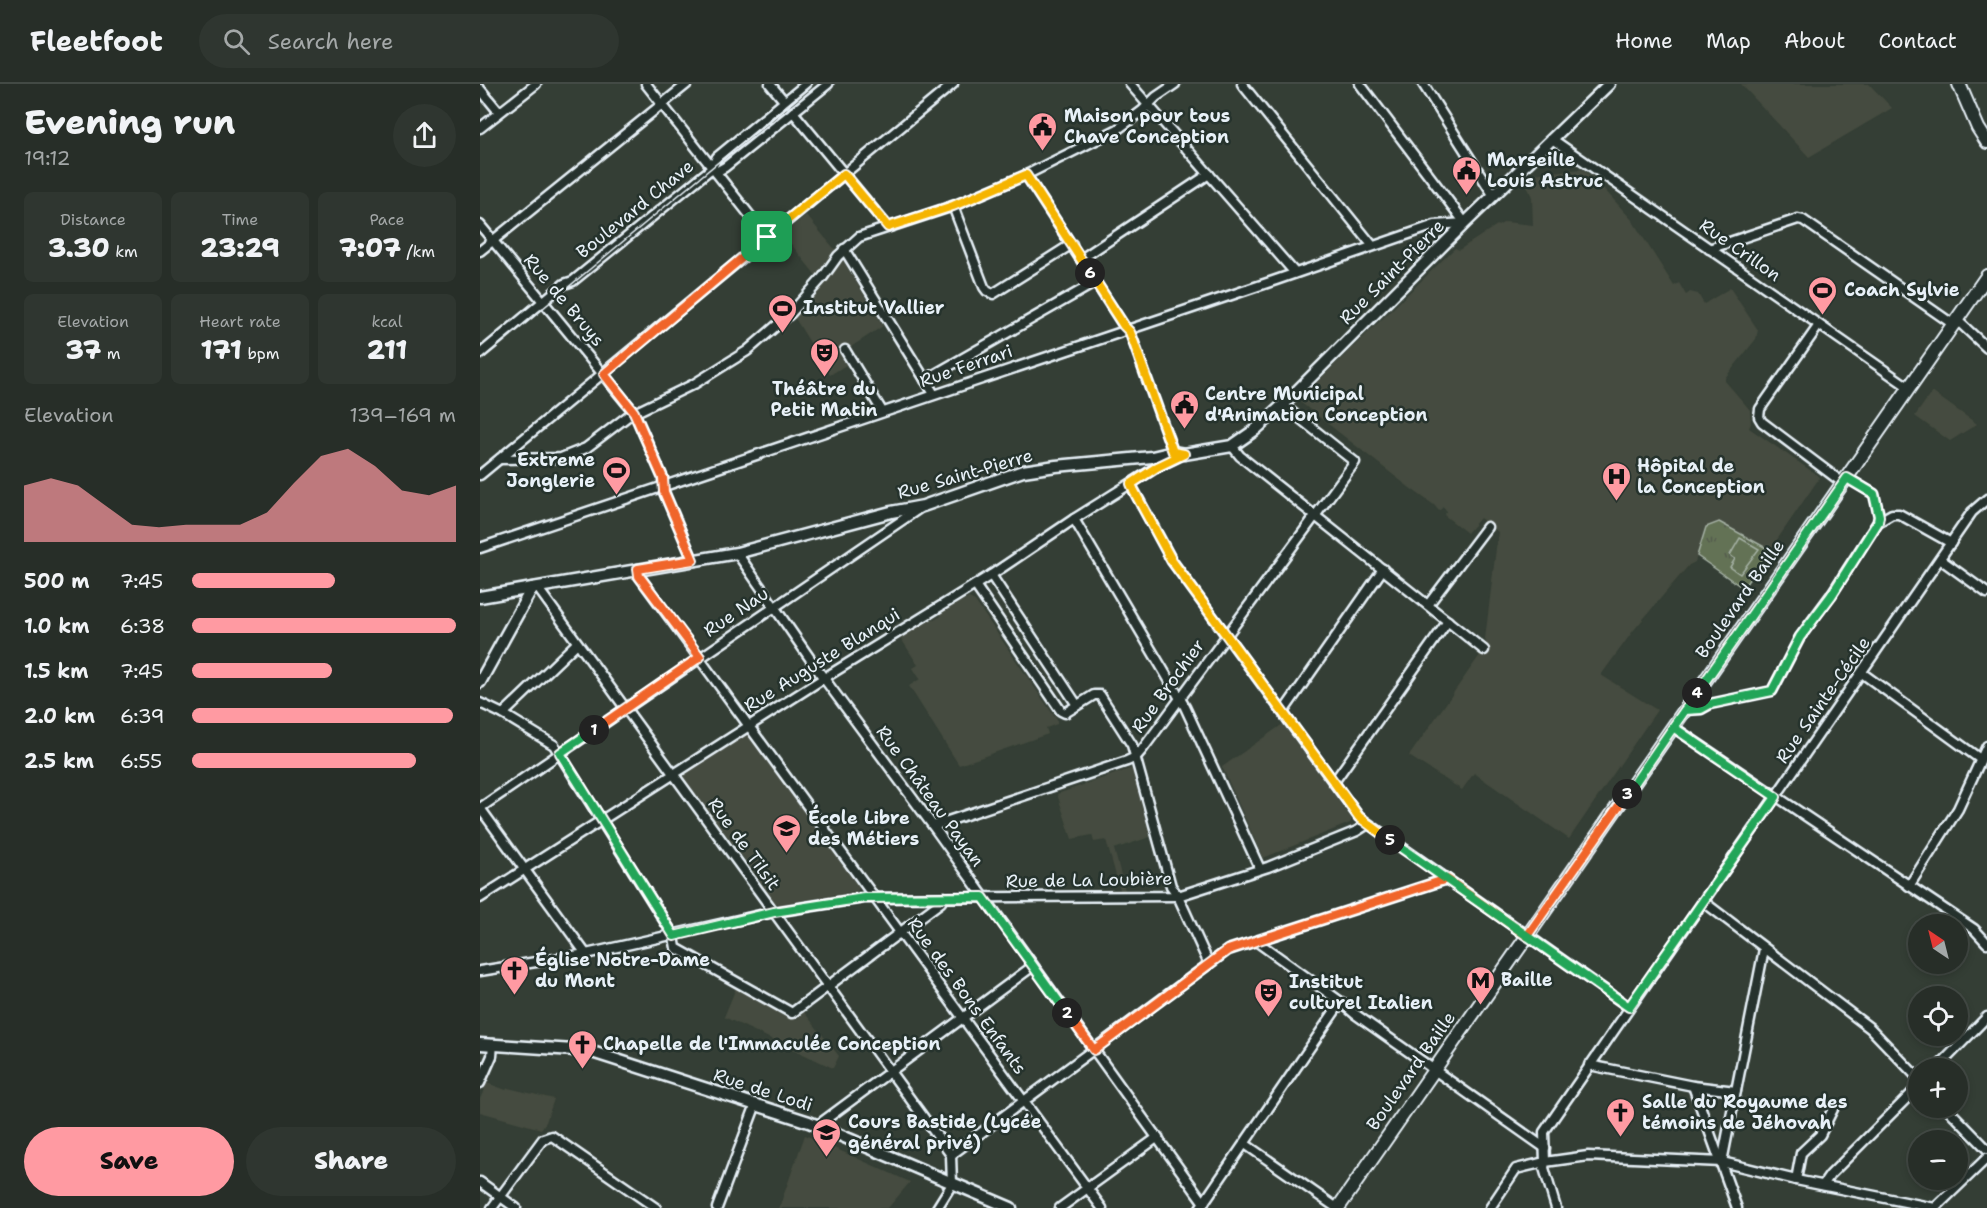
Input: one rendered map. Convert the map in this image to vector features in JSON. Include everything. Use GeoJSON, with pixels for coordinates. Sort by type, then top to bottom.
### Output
{"type":"FeatureCollection","features":[{"type":"Feature","properties":{"kind":"main road"},"geometry":{"type":"LineString","coordinates":[[1959,84],[1978,128],[1987,141]]}},
{"type":"Feature","properties":{"kind":"main road","name":"Boulevard Baille"},"geometry":{"type":"LineString","coordinates":[[1337,1208],[1673,727],[1695,708],[1845,480],[1987,276]]}},
{"type":"Feature","properties":{"kind":"street"},"geometry":{"type":"LineString","coordinates":[[480,128],[536,84]]}},
{"type":"Feature","properties":{"kind":"street"},"geometry":{"type":"LineString","coordinates":[[646,84],[767,237]]}},
{"type":"Feature","properties":{"kind":"street"},"geometry":{"type":"LineString","coordinates":[[480,251],[687,84]]}},
{"type":"Feature","properties":{"kind":"street"},"geometry":{"type":"LineString","coordinates":[[770,84],[785,102]]}},
{"type":"Feature","properties":{"kind":"street","name":"Boulevard Chave"},"geometry":{"type":"LineString","coordinates":[[714,170],[717,158],[806,84]]}},
{"type":"Feature","properties":{"kind":"street","name":"Boulevard Chave"},"geometry":{"type":"LineString","coordinates":[[480,354],[564,284],[573,281],[828,84]]}},
{"type":"Feature","properties":{"kind":"street"},"geometry":{"type":"LineString","coordinates":[[480,475],[953,84]]}},
{"type":"Feature","properties":{"kind":"street"},"geometry":{"type":"LineString","coordinates":[[1130,84],[1295,273]]}},
{"type":"Feature","properties":{"kind":"street"},"geometry":{"type":"LineString","coordinates":[[500,459],[561,458],[586,448],[634,412],[694,384],[747,351],[791,313],[844,249],[860,237],[953,206],[1026,175],[1118,129],[1175,84]]}},
{"type":"Feature","properties":{"kind":"street"},"geometry":{"type":"LineString","coordinates":[[1242,84],[1372,245]]}},
{"type":"Feature","properties":{"kind":"street"},"geometry":{"type":"LineString","coordinates":[[1360,84],[1465,223]]}},
{"type":"Feature","properties":{"kind":"street"},"geometry":{"type":"LineString","coordinates":[[1423,84],[1494,196]]}},
{"type":"Feature","properties":{"kind":"street","name":"Rue Saint-Pierre"},"geometry":{"type":"LineString","coordinates":[[480,597],[737,553],[891,512],[923,506],[1023,471],[1232,446],[1256,430],[1283,405],[1606,85]]}},
{"type":"Feature","properties":{"kind":"street"},"geometry":{"type":"LineString","coordinates":[[480,88],[499,112]]}},
{"type":"Feature","properties":{"kind":"street"},"geometry":{"type":"LineString","coordinates":[[793,112],[888,227]]}},
{"type":"Feature","properties":{"kind":"street","name":"Rue Crillon"},"geometry":{"type":"LineString","coordinates":[[1552,140],[1910,388]]}},
{"type":"Feature","properties":{"kind":"street"},"geometry":{"type":"LineString","coordinates":[[1081,259],[1209,174]]}},
{"type":"Feature","properties":{"kind":"street"},"geometry":{"type":"LineString","coordinates":[[1026,175],[1128,329],[1178,453]]}},
{"type":"Feature","properties":{"kind":"street"},"geometry":{"type":"LineString","coordinates":[[953,206],[984,287],[993,294],[1072,244]]}},
{"type":"Feature","properties":{"kind":"street"},"geometry":{"type":"LineString","coordinates":[[1709,249],[1798,219],[1803,220],[1956,323],[1987,348]]}},
{"type":"Feature","properties":{"kind":"street","name":"Rue Ferrari"},"geometry":{"type":"LineString","coordinates":[[480,548],[1372,245],[1435,225],[1465,223]]}},
{"type":"Feature","properties":{"kind":"street","name":"Rue de Bruys"},"geometry":{"type":"LineString","coordinates":[[480,225],[634,412],[663,478],[664,492],[693,560]]}},
{"type":"Feature","properties":{"kind":"street"},"geometry":{"type":"LineString","coordinates":[[844,249],[934,394]]}},
{"type":"Feature","properties":{"kind":"street"},"geometry":{"type":"LineString","coordinates":[[925,380],[1096,282]]}},
{"type":"Feature","properties":{"kind":"street"},"geometry":{"type":"LineString","coordinates":[[1695,708],[1772,691],[1800,637],[1831,596],[1878,522],[1879,516],[1874,494],[1845,480],[1762,422],[1759,417],[1760,409],[1819,325]]}},
{"type":"Feature","properties":{"kind":"street"},"geometry":{"type":"LineString","coordinates":[[845,350],[882,411]]}},
{"type":"Feature","properties":{"kind":"street","name":"Rue Brochier"},"geometry":{"type":"LineString","coordinates":[[933,826],[1136,757],[1355,462],[1283,405]]}},
{"type":"Feature","properties":{"kind":"street"},"geometry":{"type":"LineString","coordinates":[[1232,446],[1240,456],[1484,650]]}},
{"type":"Feature","properties":{"kind":"street","name":"Rue Auguste Blanqui"},"geometry":{"type":"LineString","coordinates":[[480,898],[823,678],[975,585],[1178,453]]}},
{"type":"Feature","properties":{"kind":"street"},"geometry":{"type":"LineString","coordinates":[[1131,484],[1172,561],[1359,817],[1629,1007]]}},
{"type":"Feature","properties":{"kind":"street","name":"Rue Sainte-Cécile"},"geometry":{"type":"LineString","coordinates":[[1556,1208],[1544,1168],[1544,1132],[1971,512],[1987,499]]}},
{"type":"Feature","properties":{"kind":"street","name":"Rue Nau"},"geometry":{"type":"LineString","coordinates":[[480,808],[923,506]]}},
{"type":"Feature","properties":{"kind":"street"},"geometry":{"type":"LineString","coordinates":[[1878,522],[1892,514],[1899,514],[1951,543]]}},
{"type":"Feature","properties":{"kind":"street"},"geometry":{"type":"LineString","coordinates":[[1074,519],[1180,699],[1260,869]]}},
{"type":"Feature","properties":{"kind":"street"},"geometry":{"type":"LineString","coordinates":[[1428,605],[1487,527]]}},
{"type":"Feature","properties":{"kind":"street","name":"Rue Château Payan"},"geometry":{"type":"LineString","coordinates":[[737,553],[823,678],[1158,1137],[1202,1205]]}},
{"type":"Feature","properties":{"kind":"street"},"geometry":{"type":"LineString","coordinates":[[1940,559],[1987,593]]}},
{"type":"Feature","properties":{"kind":"street","name":"Rue des Bons Enfants"},"geometry":{"type":"LineString","coordinates":[[638,569],[639,576],[1102,1208]]}},
{"type":"Feature","properties":{"kind":"street"},"geometry":{"type":"LineString","coordinates":[[1283,712],[1383,569]]}},
{"type":"Feature","properties":{"kind":"street"},"geometry":{"type":"LineString","coordinates":[[990,575],[1077,705]]}},
{"type":"Feature","properties":{"kind":"street"},"geometry":{"type":"LineString","coordinates":[[975,585],[1061,711],[1065,712],[1094,695],[1100,695],[1132,745],[1171,886],[1178,896],[1209,964]]}},
{"type":"Feature","properties":{"kind":"street"},"geometry":{"type":"LineString","coordinates":[[480,682],[534,587]]}},
{"type":"Feature","properties":{"kind":"street","name":"Rue de Tilsit"},"geometry":{"type":"LineString","coordinates":[[534,587],[626,708],[951,1155]]}},
{"type":"Feature","properties":{"kind":"street"},"geometry":{"type":"LineString","coordinates":[[1334,782],[1448,621]]}},
{"type":"Feature","properties":{"kind":"street"},"geometry":{"type":"LineString","coordinates":[[502,714],[578,644]]}},
{"type":"Feature","properties":{"kind":"street"},"geometry":{"type":"LineString","coordinates":[[1862,672],[1980,759]]}},
{"type":"Feature","properties":{"kind":"street"},"geometry":{"type":"LineString","coordinates":[[480,703],[554,745],[674,936],[676,948],[792,1013],[941,902],[944,897]]}},
{"type":"Feature","properties":{"kind":"street"},"geometry":{"type":"LineString","coordinates":[[1673,727],[1974,930],[1987,943]]}},
{"type":"Feature","properties":{"kind":"street"},"geometry":{"type":"LineString","coordinates":[[1909,886],[1958,809],[1987,746]]}},
{"type":"Feature","properties":{"kind":"street"},"geometry":{"type":"LineString","coordinates":[[480,808],[586,954]]}},
{"type":"Feature","properties":{"kind":"street","name":"Rue de La Loubière"},"geometry":{"type":"LineString","coordinates":[[480,971],[586,954],[774,912],[873,898],[1178,896],[1260,869],[1357,831],[1368,824]]}},
{"type":"Feature","properties":{"kind":"street"},"geometry":{"type":"LineString","coordinates":[[937,1208],[952,1184],[951,1155],[1228,950],[1447,879]]}},
{"type":"Feature","properties":{"kind":"street"},"geometry":{"type":"LineString","coordinates":[[1704,902],[1764,950],[1870,1028],[1908,1068]]}},
{"type":"Feature","properties":{"kind":"street"},"geometry":{"type":"LineString","coordinates":[[1256,941],[1341,1002],[1354,1014],[1545,1148]]}},
{"type":"Feature","properties":{"kind":"street"},"geometry":{"type":"LineString","coordinates":[[1722,1162],[1764,950]]}},
{"type":"Feature","properties":{"kind":"street"},"geometry":{"type":"LineString","coordinates":[[818,1125],[1033,966]]}},
{"type":"Feature","properties":{"kind":"street"},"geometry":{"type":"LineString","coordinates":[[1202,1205],[1341,1002]]}},
{"type":"Feature","properties":{"kind":"street"},"geometry":{"type":"LineString","coordinates":[[1947,1058],[1987,1017]]}},
{"type":"Feature","properties":{"kind":"street","name":"Rue de Lodi"},"geometry":{"type":"LineString","coordinates":[[480,1044],[589,1051],[818,1125],[1011,1208]]}},
{"type":"Feature","properties":{"kind":"street"},"geometry":{"type":"LineString","coordinates":[[480,1083],[492,1056],[493,1044]]}},
{"type":"Feature","properties":{"kind":"street"},"geometry":{"type":"LineString","coordinates":[[1589,1065],[1693,1086],[1736,1091]]}},
{"type":"Feature","properties":{"kind":"street"},"geometry":{"type":"LineString","coordinates":[[1693,1086],[1737,1208]]}},
{"type":"Feature","properties":{"kind":"street"},"geometry":{"type":"LineString","coordinates":[[1823,1185],[1830,1175],[1908,1097]]}},
{"type":"Feature","properties":{"kind":"street"},"geometry":{"type":"LineString","coordinates":[[717,1208],[756,1104]]}},
{"type":"Feature","properties":{"kind":"street"},"geometry":{"type":"LineString","coordinates":[[1796,1180],[1801,1153],[1820,1135],[1835,1105]]}},
{"type":"Feature","properties":{"kind":"street"},"geometry":{"type":"LineString","coordinates":[[1957,1118],[1987,1149]]}},
{"type":"Feature","properties":{"kind":"street"},"geometry":{"type":"LineString","coordinates":[[492,1208],[543,1139],[552,1136],[656,1208]]}},
{"type":"Feature","properties":{"kind":"street"},"geometry":{"type":"LineString","coordinates":[[1060,1208],[1158,1137]]}},
{"type":"Feature","properties":{"kind":"street"},"geometry":{"type":"LineString","coordinates":[[1245,1144],[1337,1208]]}},
{"type":"Feature","properties":{"kind":"street"},"geometry":{"type":"LineString","coordinates":[[1490,1208],[1516,1169],[1588,1156],[1722,1162],[1796,1180],[1935,1208],[1987,1158]]}},
{"type":"Feature","properties":{"kind":"street"},"geometry":{"type":"LineString","coordinates":[[480,1182],[516,1208]]}},
{"type":"Feature","properties":{"kind":"shaded area"},"geometry":{"type":"Polygon","coordinates":[[[1741,84],[1869,84],[1892,108],[1809,157],[1741,84]]]}},
{"type":"Feature","properties":{"kind":"shaded area","name":"Hôpital de la Conception"},"geometry":{"type":"Polygon","coordinates":[[[1582,169],[1593,177],[1632,220],[1674,286],[1679,283],[1686,295],[1690,292],[1698,294],[1704,304],[1730,288],[1758,330],[1756,339],[1725,381],[1750,410],[1749,428],[1820,477],[1770,550],[1719,522],[1706,527],[1695,562],[1689,565],[1633,631],[1601,675],[1657,710],[1569,839],[1474,773],[1462,790],[1409,756],[1487,645],[1485,639],[1498,532],[1480,518],[1467,533],[1444,515],[1447,511],[1443,507],[1439,511],[1300,402],[1310,389],[1455,248],[1459,250],[1505,222],[1533,225],[1532,197],[1525,181],[1532,174],[1582,169]]]}},
{"type":"Feature","properties":{"kind":"shaded area"},"geometry":{"type":"Polygon","coordinates":[[[806,215],[837,252],[818,278],[783,234],[806,215]]]}},
{"type":"Feature","properties":{"kind":"shaded area"},"geometry":{"type":"Polygon","coordinates":[[[842,259],[883,326],[840,354],[846,365],[830,375],[793,315],[842,259]]]}},
{"type":"Feature","properties":{"kind":"shaded area"},"geometry":{"type":"Polygon","coordinates":[[[1932,392],[1977,424],[1950,441],[1915,416],[1932,392]]]}},
{"type":"Feature","properties":{"kind":"shaded area"},"geometry":{"type":"Polygon","coordinates":[[[969,598],[975,601],[1057,720],[1057,724],[1046,728],[1048,734],[959,765],[909,686],[920,679],[913,668],[918,665],[900,637],[928,619],[934,620],[941,616],[939,613],[947,607],[969,598]]]}},
{"type":"Feature","properties":{"kind":"shaded area"},"geometry":{"type":"Polygon","coordinates":[[[1283,724],[1352,819],[1350,823],[1263,858],[1222,767],[1283,724]]]}},
{"type":"Feature","properties":{"kind":"shaded area"},"geometry":{"type":"Polygon","coordinates":[[[748,734],[859,888],[856,894],[780,905],[775,903],[682,776],[748,734]]]}},
{"type":"Feature","properties":{"kind":"shaded area"},"geometry":{"type":"Polygon","coordinates":[[[1132,768],[1150,837],[1114,849],[1125,890],[1120,890],[1106,840],[1094,842],[1092,835],[1072,839],[1057,794],[1132,768]]]}},
{"type":"Feature","properties":{"kind":"shaded area"},"geometry":{"type":"Polygon","coordinates":[[[736,988],[797,1019],[804,1012],[839,1056],[833,1068],[724,1017],[736,988]]]}},
{"type":"Feature","properties":{"kind":"shaded area"},"geometry":{"type":"Polygon","coordinates":[[[487,1083],[506,1090],[508,1088],[554,1099],[546,1122],[541,1129],[480,1112],[480,1099],[487,1083]]]}},
{"type":"Feature","properties":{"kind":"shaded area","name":"Cours Bastide (Lycée général privé)"},"geometry":{"type":"Polygon","coordinates":[[[805,1135],[910,1182],[888,1208],[779,1208],[805,1135]]]}},
{"type":"Feature","properties":{"kind":"green space"},"geometry":{"type":"Polygon","coordinates":[[[1719,522],[1770,550],[1743,588],[1697,556],[1706,527],[1719,522]]]}},
{"type":"Feature","properties":{"kind":"green space"},"geometry":{"type":"Polygon","coordinates":[[[1740,538],[1759,549],[1740,574],[1730,567],[1735,559],[1730,555],[1740,538]]]}},
{"type":"Feature","properties":{"kind":"tram line"},"geometry":{"type":"LineString","coordinates":[[488,354],[812,84]]}},
{"type":"Feature","properties":{"kind":"place","name":"Maison pour tous Chave Conception"},"geometry":{"type":"Point","coordinates":[1043,152]}},
{"type":"Feature","properties":{"kind":"place","name":"Marseille Louis Astruc"},"geometry":{"type":"Point","coordinates":[1466,196]}},
{"type":"Feature","properties":{"kind":"place","name":"Coach Sylvie"},"geometry":{"type":"Point","coordinates":[1823,316]}},
{"type":"Feature","properties":{"kind":"place","name":"Institut Vallier"},"geometry":{"type":"Point","coordinates":[782,334]}},
{"type":"Feature","properties":{"kind":"place","name":"Théâtre du Petit Matin"},"geometry":{"type":"Point","coordinates":[824,378]}},
{"type":"Feature","properties":{"kind":"place","name":"Centre Municipal d'Animation Conception"},"geometry":{"type":"Point","coordinates":[1184,430]}},
{"type":"Feature","properties":{"kind":"place","name":"Extreme Jonglerie"},"geometry":{"type":"Point","coordinates":[616,496]}},
{"type":"Feature","properties":{"kind":"place","name":"Hôpital de la Conception"},"geometry":{"type":"Point","coordinates":[1616,502]}},
{"type":"Feature","properties":{"kind":"place","name":"École Libre des Métiers"},"geometry":{"type":"Point","coordinates":[787,854]}},
{"type":"Feature","properties":{"kind":"place","name":"Église Notre-Dame du Mont"},"geometry":{"type":"Point","coordinates":[514,996]}},
{"type":"Feature","properties":{"kind":"place","name":"Baille"},"geometry":{"type":"Point","coordinates":[1480,1006]}},
{"type":"Feature","properties":{"kind":"place","name":"Institut culturel Italien"},"geometry":{"type":"Point","coordinates":[1268,1018]}},
{"type":"Feature","properties":{"kind":"place","name":"Chapelle de l'Immaculée Conception"},"geometry":{"type":"Point","coordinates":[582,1070]}},
{"type":"Feature","properties":{"kind":"place","name":"Salle du Royaume des témoins de Jéhovah"},"geometry":{"type":"Point","coordinates":[1621,1138]}},
{"type":"Feature","properties":{"kind":"place","name":"Cours Bastide (Lycée général privé)"},"geometry":{"type":"Point","coordinates":[827,1158]}},
{"type":"Feature","properties":{"kind":"route"},"geometry":{"type":"LineString","coordinates":[[767,237],[604,374],[634,412],[663,478],[664,492],[693,560],[638,569],[639,576],[700,657],[560,753],[674,936],[774,912],[864,898],[983,897],[1094,1050],[1228,950],[1447,879],[1527,936],[1685,710],[1701,709],[1710,704],[1772,691],[1806,627],[1831,596],[1878,522],[1879,516],[1874,494],[1847,478],[1673,727],[1776,797],[1629,1007],[1546,949],[1512,925],[1447,879],[1368,824],[1359,817],[1172,561],[1131,484],[1157,467],[1184,454],[1173,452],[1169,443],[1130,332],[1026,175],[953,206],[888,227],[844,174],[767,237]]}}]}
